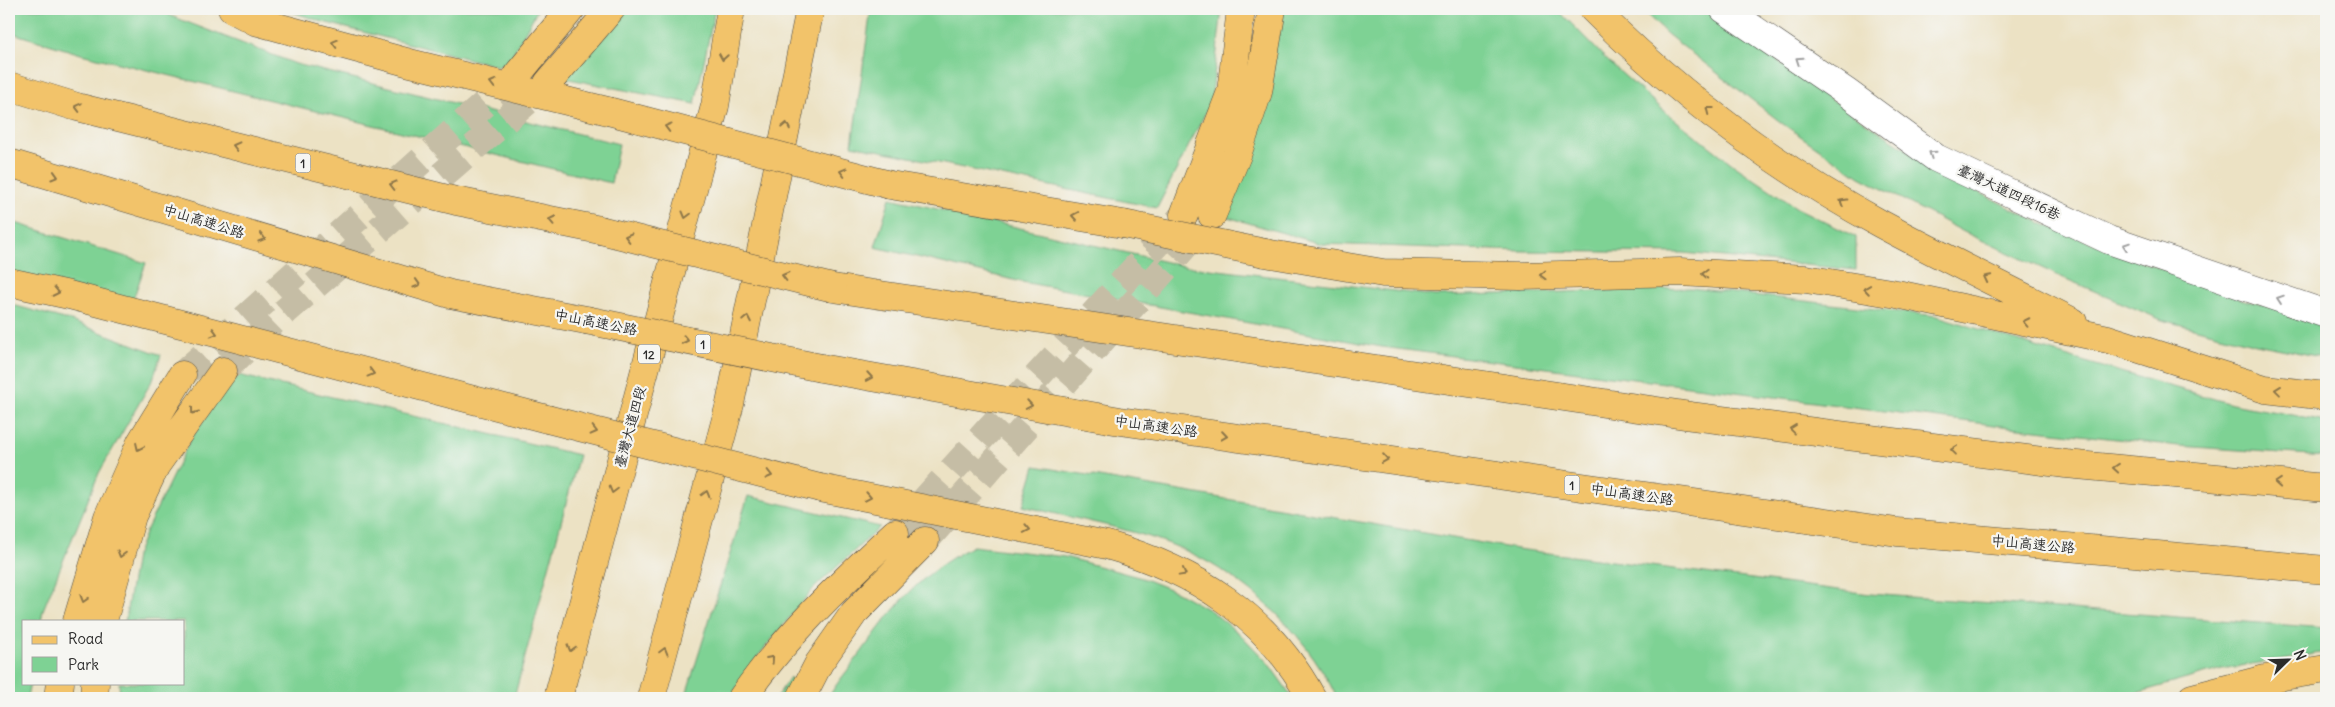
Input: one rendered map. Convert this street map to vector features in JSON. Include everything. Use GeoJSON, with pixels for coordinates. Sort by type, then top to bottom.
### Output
{"type":"FeatureCollection","features":[{"type":"Feature","properties":{"kind":"main road"},"geometry":{"type":"LineString","coordinates":[[232,9],[255,21],[410,63],[890,185],[1123,224],[1265,254],[1383,273],[1520,276],[1680,272],[1806,279],[1897,294],[2108,339],[2265,389],[2326,396]]}},
{"type":"Feature","properties":{"kind":"main road"},"geometry":{"type":"LineString","coordinates":[[516,75],[570,9]]}},
{"type":"Feature","properties":{"kind":"main road"},"geometry":{"type":"LineString","coordinates":[[548,83],[611,9]]}},
{"type":"Feature","properties":{"kind":"main road","name":"臺灣大道四段"},"geometry":{"type":"LineString","coordinates":[[558,698],[715,106],[731,9]]}},
{"type":"Feature","properties":{"kind":"main road"},"geometry":{"type":"LineString","coordinates":[[651,698],[730,404],[810,9]]}},
{"type":"Feature","properties":{"kind":"main road"},"geometry":{"type":"LineString","coordinates":[[1184,215],[1231,92],[1241,9]]}},
{"type":"Feature","properties":{"kind":"main road"},"geometry":{"type":"LineString","coordinates":[[1212,215],[1237,155],[1258,92],[1272,9]]}},
{"type":"Feature","properties":{"kind":"main road"},"geometry":{"type":"LineString","coordinates":[[1593,9],[1618,34],[1680,87],[1744,137],[1811,182],[1880,224],[2108,339]]}},
{"type":"Feature","properties":{"kind":"main road","name":"1"},"geometry":{"type":"LineString","coordinates":[[9,86],[77,107],[447,198],[600,230],[833,288],[1691,416],[2066,464],[2326,488]]}},
{"type":"Feature","properties":{"kind":"main road","name":"中山高速公路"},"geometry":{"type":"LineString","coordinates":[[9,163],[450,294],[821,368],[1120,421],[1896,532],[2326,570]]}},
{"type":"Feature","properties":{"kind":"main road"},"geometry":{"type":"LineString","coordinates":[[9,282],[79,298],[820,488],[1107,545],[1143,555],[1177,569],[1209,588],[1239,610],[1260,629],[1290,665],[1312,698]]}},
{"type":"Feature","properties":{"kind":"main road"},"geometry":{"type":"LineString","coordinates":[[103,620],[132,516],[156,465],[222,371]]}},
{"type":"Feature","properties":{"kind":"main road"},"geometry":{"type":"LineString","coordinates":[[77,620],[108,517],[141,442],[182,375]]}},
{"type":"Feature","properties":{"kind":"main road"},"geometry":{"type":"LineString","coordinates":[[742,698],[762,669],[830,594],[895,533]]}},
{"type":"Feature","properties":{"kind":"main road"},"geometry":{"type":"LineString","coordinates":[[801,698],[819,663],[854,613],[925,541]]}},
{"type":"Feature","properties":{"kind":"main road"},"geometry":{"type":"LineString","coordinates":[[2192,698],[2265,679],[2326,669]]}},
{"type":"Feature","properties":{"kind":"main road"},"geometry":{"type":"LineString","coordinates":[[58,698],[60,684]]}},
{"type":"Feature","properties":{"kind":"main road"},"geometry":{"type":"LineString","coordinates":[[94,698],[95,684]]}},
{"type":"Feature","properties":{"kind":"street","name":"臺灣大道四段16巷"},"geometry":{"type":"LineString","coordinates":[[1724,9],[1846,92],[1936,158],[2109,240],[2326,314]]}},
{"type":"Feature","properties":{"kind":"green space"},"geometry":{"type":"Polygon","coordinates":[[[9,9],[163,9],[171,16],[296,64],[619,144],[611,183],[81,54],[9,32],[9,9]]]}},
{"type":"Feature","properties":{"kind":"green space"},"geometry":{"type":"Polygon","coordinates":[[[283,9],[538,9],[505,68],[323,22],[283,9]]]}},
{"type":"Feature","properties":{"kind":"green space"},"geometry":{"type":"Polygon","coordinates":[[[627,9],[715,9],[695,104],[564,78],[627,9]]]}},
{"type":"Feature","properties":{"kind":"green space"},"geometry":{"type":"Polygon","coordinates":[[[871,9],[1222,9],[1211,102],[1157,208],[852,145],[871,9]]]}},
{"type":"Feature","properties":{"kind":"green space"},"geometry":{"type":"Polygon","coordinates":[[[1280,9],[1557,9],[1610,63],[1669,115],[1735,166],[1797,208],[1856,237],[1856,270],[1684,253],[1522,251],[1322,244],[1224,216],[1280,9]]]}},
{"type":"Feature","properties":{"kind":"green space"},"geometry":{"type":"Polygon","coordinates":[[[1641,9],[1705,9],[1841,106],[1950,178],[2045,225],[2244,300],[2326,322],[2326,358],[2256,344],[2162,320],[2059,276],[1964,232],[1860,177],[1783,124],[1667,34],[1641,9]]]}},
{"type":"Feature","properties":{"kind":"green space"},"geometry":{"type":"Polygon","coordinates":[[[890,198],[1184,266],[1437,296],[1690,288],[1937,316],[2075,359],[2232,404],[2326,421],[2326,456],[2179,446],[2010,427],[1382,347],[1022,282],[875,247],[890,198]]]}},
{"type":"Feature","properties":{"kind":"green space"},"geometry":{"type":"Polygon","coordinates":[[[9,221],[146,263],[132,302],[9,271],[9,221]]]}},
{"type":"Feature","properties":{"kind":"green space"},"geometry":{"type":"Polygon","coordinates":[[[9,304],[68,320],[161,355],[153,379],[99,473],[43,610],[41,620],[22,620],[22,684],[30,684],[27,698],[9,698],[9,304]]]}},
{"type":"Feature","properties":{"kind":"green space"},"geometry":{"type":"Polygon","coordinates":[[[234,374],[579,455],[514,698],[120,698],[119,684],[185,684],[185,620],[125,620],[136,556],[190,440],[234,374]]]}},
{"type":"Feature","properties":{"kind":"green space"},"geometry":{"type":"Polygon","coordinates":[[[1035,466],[1517,549],[1870,594],[2326,628],[2326,652],[2222,669],[2119,698],[1337,698],[1323,671],[1285,622],[1262,600],[1212,564],[1156,539],[1106,525],[1023,506],[1035,466]]]}},
{"type":"Feature","properties":{"kind":"green space"},"geometry":{"type":"Polygon","coordinates":[[[748,496],[880,527],[812,590],[755,660],[730,698],[685,698],[748,496]]]}},
{"type":"Feature","properties":{"kind":"green space"},"geometry":{"type":"Polygon","coordinates":[[[973,546],[1065,557],[1142,578],[1177,592],[1211,611],[1241,635],[1268,663],[1293,698],[828,698],[885,621],[909,593],[937,568],[973,546]]]}},
{"type":"Feature","properties":{"kind":"green space"},"geometry":{"type":"Polygon","coordinates":[[[790,677],[793,681],[786,698],[776,698],[790,677]]]}},
{"type":"Feature","properties":{"kind":"tunnel"},"geometry":{"type":"LineString","coordinates":[[182,375],[517,75]]}},
{"type":"Feature","properties":{"kind":"tunnel"},"geometry":{"type":"LineString","coordinates":[[223,371],[273,322],[548,83]]}},
{"type":"Feature","properties":{"kind":"tunnel"},"geometry":{"type":"LineString","coordinates":[[925,541],[1212,215]]}},
{"type":"Feature","properties":{"kind":"tunnel"},"geometry":{"type":"LineString","coordinates":[[895,533],[1181,218]]}}]}
